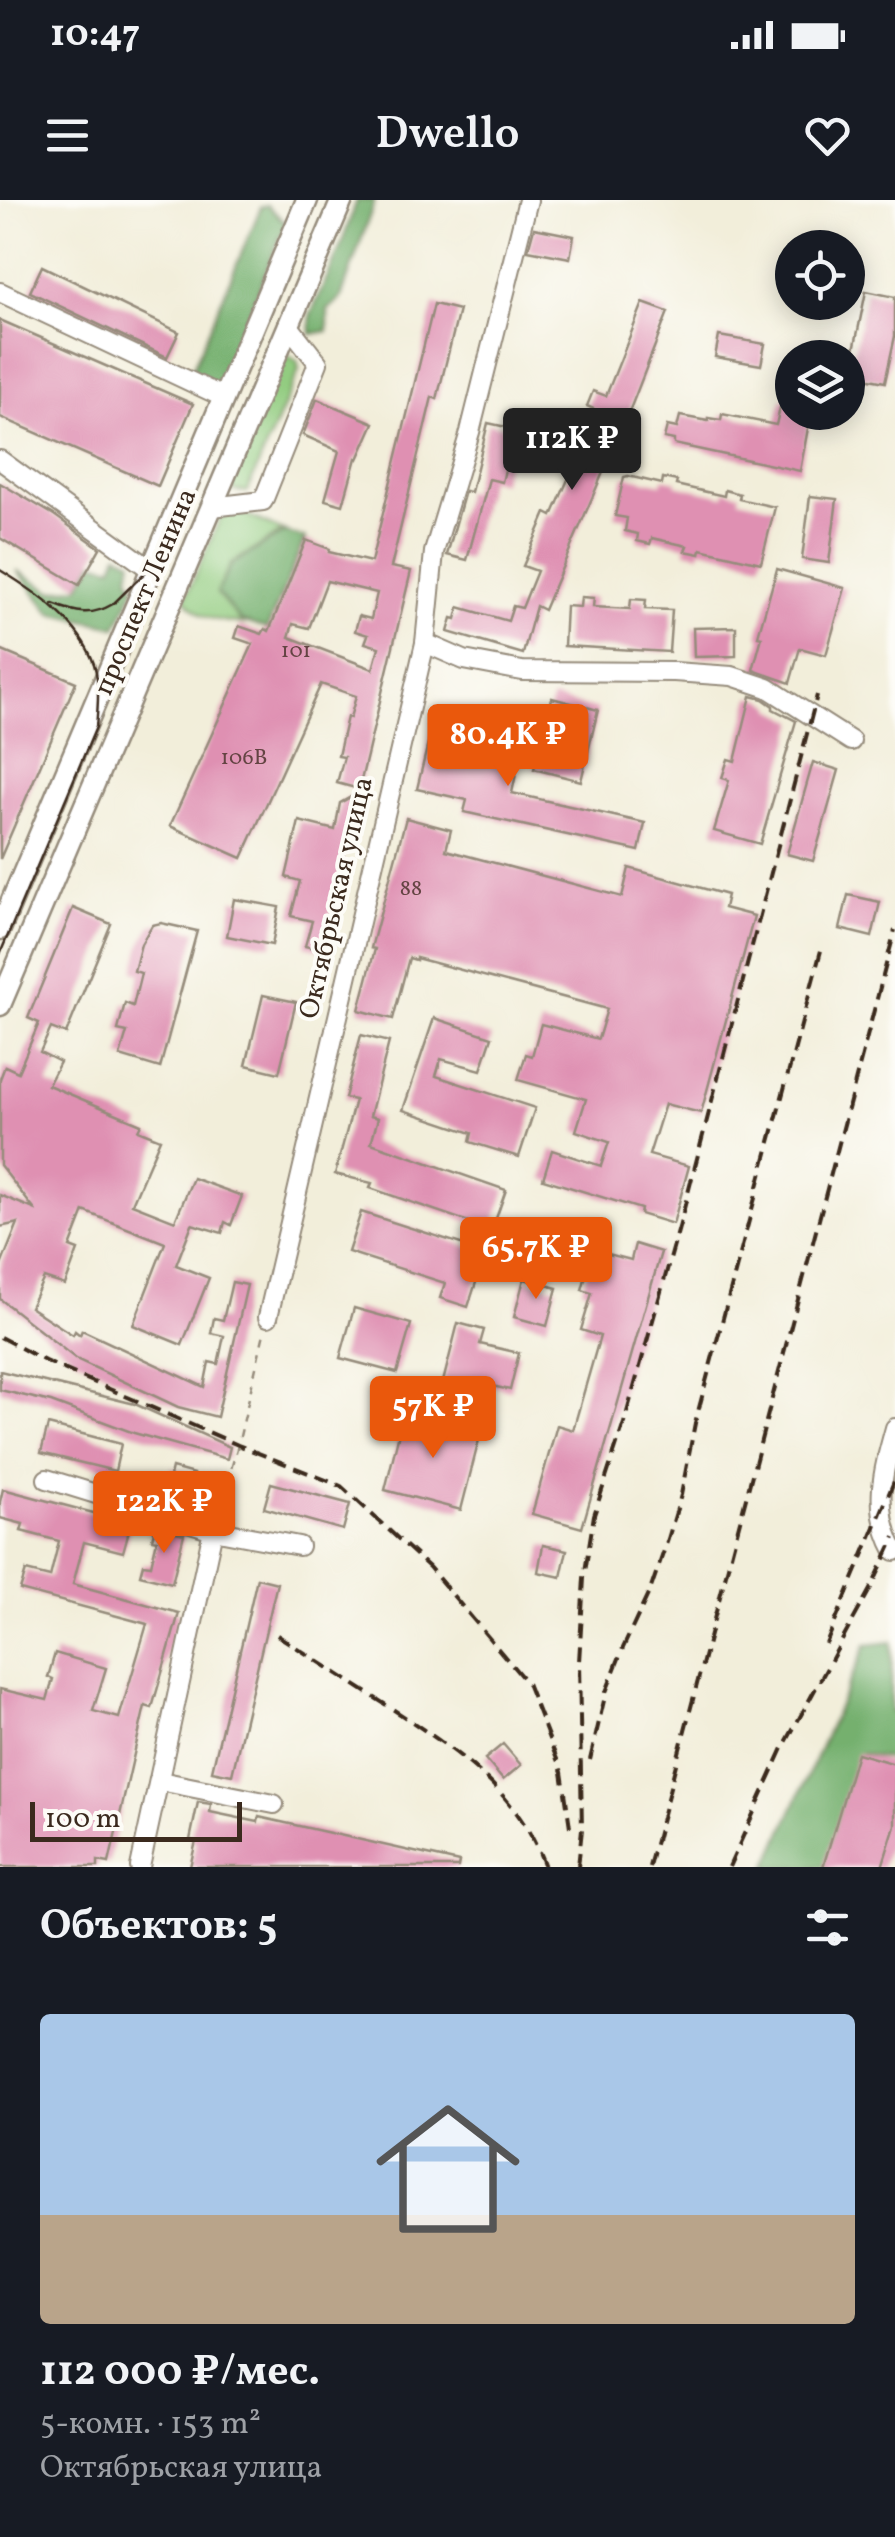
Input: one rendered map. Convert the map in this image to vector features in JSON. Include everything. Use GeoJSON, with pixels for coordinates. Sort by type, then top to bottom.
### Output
{"type":"FeatureCollection","features":[{"type":"Feature","properties":{"kind":"main road","name":"проспект Ленина"},"geometry":{"type":"LineString","coordinates":[[0,929],[307,200]]}},
{"type":"Feature","properties":{"kind":"main road","name":"проспект Ленина"},"geometry":{"type":"LineString","coordinates":[[0,1005],[342,200]]}},
{"type":"Feature","properties":{"kind":"street","name":"Октябрьская улица"},"geometry":{"type":"LineString","coordinates":[[268,1317],[425,643],[434,552],[470,432],[528,200]]}},
{"type":"Feature","properties":{"kind":"street"},"geometry":{"type":"LineString","coordinates":[[0,292],[223,398]]}},
{"type":"Feature","properties":{"kind":"street"},"geometry":{"type":"LineString","coordinates":[[212,507],[263,501],[318,364],[289,326]]}},
{"type":"Feature","properties":{"kind":"street"},"geometry":{"type":"LineString","coordinates":[[0,460],[150,570]]}},
{"type":"Feature","properties":{"kind":"street"},"geometry":{"type":"LineString","coordinates":[[425,643],[464,660],[522,671],[732,676],[768,688],[851,741]]}},
{"type":"Feature","properties":{"kind":"street"},"geometry":{"type":"LineString","coordinates":[[895,1428],[880,1494],[881,1513],[895,1551]]}},
{"type":"Feature","properties":{"kind":"street"},"geometry":{"type":"LineString","coordinates":[[47,1479],[213,1530],[299,1546]]}},
{"type":"Feature","properties":{"kind":"street"},"geometry":{"type":"LineString","coordinates":[[140,1867],[213,1530]]}},
{"type":"Feature","properties":{"kind":"street"},"geometry":{"type":"LineString","coordinates":[[160,1781],[274,1804]]}},
{"type":"Feature","properties":{"kind":"path"},"geometry":{"type":"LineString","coordinates":[[213,1530],[268,1317]]}},
{"type":"Feature","properties":{"kind":"green space"},"geometry":{"type":"Polygon","coordinates":[[[357,200],[375,200],[341,298],[328,310],[328,331],[311,334],[310,316],[357,200]]]}},
{"type":"Feature","properties":{"kind":"green space"},"geometry":{"type":"Polygon","coordinates":[[[267,205],[286,223],[218,388],[189,377],[261,207],[267,205]]]}},
{"type":"Feature","properties":{"kind":"green space"},"geometry":{"type":"Polygon","coordinates":[[[288,356],[297,361],[299,370],[247,492],[235,491],[228,485],[280,359],[288,356]]]}},
{"type":"Feature","properties":{"kind":"green space"},"geometry":{"type":"Polygon","coordinates":[[[241,512],[283,531],[231,564],[217,593],[243,624],[204,616],[185,599],[220,518],[241,512]]]}},
{"type":"Feature","properties":{"kind":"green space"},"geometry":{"type":"Polygon","coordinates":[[[285,532],[305,538],[267,629],[241,621],[217,593],[231,565],[285,532]]]}},
{"type":"Feature","properties":{"kind":"green space"},"geometry":{"type":"Polygon","coordinates":[[[118,554],[132,560],[129,576],[135,588],[116,627],[51,613],[17,570],[52,591],[79,587],[94,562],[113,567],[118,554]]]}},
{"type":"Feature","properties":{"kind":"green space"},"geometry":{"type":"Polygon","coordinates":[[[892,1642],[895,1760],[862,1754],[827,1867],[767,1867],[866,1645],[892,1642]]]}},
{"type":"Feature","properties":{"kind":"building"},"geometry":{"type":"Polygon","coordinates":[[[534,228],[574,236],[570,258],[528,250],[534,228]]]}},
{"type":"Feature","properties":{"kind":"building"},"geometry":{"type":"Polygon","coordinates":[[[42,266],[179,332],[167,357],[30,292],[42,266]]]}},
{"type":"Feature","properties":{"kind":"building"},"geometry":{"type":"Polygon","coordinates":[[[866,291],[895,297],[895,336],[885,382],[865,378],[865,340],[856,340],[860,320],[865,320],[866,291]]]}},
{"type":"Feature","properties":{"kind":"building"},"geometry":{"type":"Polygon","coordinates":[[[643,303],[668,312],[544,610],[536,606],[523,654],[448,632],[459,607],[508,621],[513,606],[522,608],[537,571],[523,566],[546,513],[552,516],[598,411],[587,406],[593,391],[606,396],[643,303]]]}},
{"type":"Feature","properties":{"kind":"building"},"geometry":{"type":"Polygon","coordinates":[[[434,304],[459,310],[437,399],[432,397],[391,567],[411,571],[359,789],[337,783],[344,757],[338,756],[356,696],[321,684],[242,858],[170,826],[253,644],[235,638],[239,626],[262,634],[265,629],[269,631],[306,540],[330,549],[329,552],[371,562],[434,304]],[[327,581],[309,628],[293,624],[289,637],[373,669],[379,647],[365,643],[368,635],[355,631],[359,616],[371,619],[377,593],[327,581]]]}},
{"type":"Feature","properties":{"kind":"building"},"geometry":{"type":"Polygon","coordinates":[[[0,320],[193,404],[158,486],[0,417],[0,320]]]}},
{"type":"Feature","properties":{"kind":"building"},"geometry":{"type":"Polygon","coordinates":[[[719,336],[765,344],[761,365],[715,357],[719,336]]]}},
{"type":"Feature","properties":{"kind":"building"},"geometry":{"type":"Polygon","coordinates":[[[317,399],[374,423],[356,458],[343,505],[325,500],[339,451],[303,435],[317,399]]]}},
{"type":"Feature","properties":{"kind":"building"},"geometry":{"type":"Polygon","coordinates":[[[722,414],[775,425],[775,430],[808,430],[800,471],[674,444],[674,440],[664,438],[667,426],[677,428],[680,416],[708,421],[721,420],[722,414]]]}},
{"type":"Feature","properties":{"kind":"building"},"geometry":{"type":"Polygon","coordinates":[[[488,423],[515,429],[502,482],[489,479],[467,560],[447,555],[465,491],[471,492],[488,423]]]}},
{"type":"Feature","properties":{"kind":"building"},"geometry":{"type":"Polygon","coordinates":[[[624,477],[662,484],[663,478],[677,481],[676,485],[724,496],[725,490],[740,494],[739,499],[775,507],[761,563],[701,549],[700,554],[685,551],[687,546],[652,538],[650,544],[637,541],[638,534],[625,531],[627,518],[615,516],[624,477]]]}},
{"type":"Feature","properties":{"kind":"building"},"geometry":{"type":"Polygon","coordinates":[[[0,483],[100,548],[79,585],[0,538],[0,483]]]}},
{"type":"Feature","properties":{"kind":"building"},"geometry":{"type":"Polygon","coordinates":[[[810,496],[837,499],[829,563],[802,559],[810,496]]]}},
{"type":"Feature","properties":{"kind":"building"},"geometry":{"type":"Polygon","coordinates":[[[777,569],[845,588],[826,655],[800,648],[790,683],[753,670],[777,569]]]}},
{"type":"Feature","properties":{"kind":"building"},"geometry":{"type":"Polygon","coordinates":[[[581,597],[594,598],[593,607],[630,609],[631,599],[646,600],[645,609],[672,610],[669,652],[564,646],[566,606],[580,607],[581,597]]]}},
{"type":"Feature","properties":{"kind":"building"},"geometry":{"type":"Polygon","coordinates":[[[736,627],[736,656],[694,657],[693,628],[736,627]]]}},
{"type":"Feature","properties":{"kind":"building"},"geometry":{"type":"Polygon","coordinates":[[[0,650],[76,682],[0,859],[0,650]]]}},
{"type":"Feature","properties":{"kind":"building"},"geometry":{"type":"Polygon","coordinates":[[[751,696],[763,699],[796,721],[760,844],[714,831],[729,780],[722,778],[728,759],[735,761],[751,696]]]}},
{"type":"Feature","properties":{"kind":"building"},"geometry":{"type":"Polygon","coordinates":[[[552,698],[598,710],[581,781],[534,769],[552,698]]]}},
{"type":"Feature","properties":{"kind":"building"},"geometry":{"type":"Polygon","coordinates":[[[436,710],[474,719],[467,748],[519,760],[512,793],[645,823],[639,851],[464,812],[467,800],[417,789],[436,710]]]}},
{"type":"Feature","properties":{"kind":"building"},"geometry":{"type":"Polygon","coordinates":[[[813,762],[839,770],[813,861],[787,854],[813,762]]]}},
{"type":"Feature","properties":{"kind":"building"},"geometry":{"type":"Polygon","coordinates":[[[358,793],[322,950],[305,946],[312,921],[291,916],[300,881],[286,877],[299,821],[335,830],[340,803],[358,793]]]}},
{"type":"Feature","properties":{"kind":"building"},"geometry":{"type":"Polygon","coordinates":[[[406,818],[451,830],[446,850],[622,897],[629,868],[727,895],[724,908],[754,916],[701,1113],[665,1104],[649,1155],[689,1166],[673,1224],[640,1214],[641,1209],[543,1179],[552,1150],[601,1166],[609,1142],[576,1131],[586,1099],[518,1080],[526,1054],[532,1056],[541,1024],[598,1039],[607,1009],[409,958],[393,1019],[359,1010],[375,949],[371,948],[406,818]]]}},
{"type":"Feature","properties":{"kind":"building"},"geometry":{"type":"Polygon","coordinates":[[[848,895],[880,902],[872,937],[840,929],[848,895]]]}},
{"type":"Feature","properties":{"kind":"building"},"geometry":{"type":"Polygon","coordinates":[[[234,899],[279,907],[272,945],[227,936],[234,899]]]}},
{"type":"Feature","properties":{"kind":"building"},"geometry":{"type":"Polygon","coordinates":[[[73,908],[111,924],[66,1034],[51,1028],[40,1052],[60,1062],[48,1085],[141,1124],[138,1130],[160,1139],[132,1204],[175,1221],[193,1178],[242,1196],[231,1225],[225,1222],[222,1233],[192,1224],[176,1265],[209,1278],[182,1345],[133,1325],[165,1243],[84,1211],[70,1247],[78,1250],[65,1285],[44,1278],[30,1307],[73,1335],[75,1331],[80,1335],[82,1330],[204,1387],[209,1362],[218,1364],[224,1336],[211,1333],[214,1318],[223,1320],[232,1282],[247,1285],[217,1417],[178,1407],[76,1359],[0,1299],[0,1268],[18,1223],[0,1227],[0,1195],[34,1209],[0,1165],[0,1079],[5,1066],[18,1072],[39,1023],[28,1018],[73,908]]]}},
{"type":"Feature","properties":{"kind":"building"},"geometry":{"type":"Polygon","coordinates":[[[161,923],[197,931],[160,1068],[120,1056],[127,1032],[118,1030],[125,1003],[133,1006],[141,973],[134,971],[141,944],[152,925],[161,923]]]}},
{"type":"Feature","properties":{"kind":"building"},"geometry":{"type":"Polygon","coordinates":[[[263,995],[296,1002],[279,1073],[246,1065],[263,995]]]}},
{"type":"Feature","properties":{"kind":"building"},"geometry":{"type":"Polygon","coordinates":[[[434,1018],[492,1037],[481,1070],[441,1059],[436,1076],[535,1108],[519,1157],[470,1142],[472,1133],[403,1110],[434,1018]]]}},
{"type":"Feature","properties":{"kind":"building"},"geometry":{"type":"Polygon","coordinates":[[[361,1035],[389,1042],[370,1116],[378,1118],[371,1143],[506,1190],[492,1230],[370,1188],[372,1183],[335,1174],[355,1100],[345,1098],[361,1035]]]}},
{"type":"Feature","properties":{"kind":"building"},"geometry":{"type":"Polygon","coordinates":[[[361,1212],[486,1252],[468,1307],[440,1298],[445,1283],[348,1252],[361,1212]]]}},
{"type":"Feature","properties":{"kind":"building"},"geometry":{"type":"Polygon","coordinates":[[[525,1228],[567,1238],[561,1261],[519,1251],[525,1228]]]}},
{"type":"Feature","properties":{"kind":"building"},"geometry":{"type":"Polygon","coordinates":[[[635,1244],[661,1252],[582,1528],[532,1514],[557,1425],[573,1430],[600,1336],[581,1330],[592,1293],[582,1290],[593,1250],[631,1260],[635,1244]]]}},
{"type":"Feature","properties":{"kind":"building"},"geometry":{"type":"Polygon","coordinates":[[[524,1279],[557,1288],[547,1326],[514,1317],[524,1279]]]}},
{"type":"Feature","properties":{"kind":"building"},"geometry":{"type":"Polygon","coordinates":[[[354,1308],[411,1324],[397,1373],[340,1358],[354,1308]]]}},
{"type":"Feature","properties":{"kind":"building"},"geometry":{"type":"Polygon","coordinates":[[[458,1323],[484,1330],[480,1344],[519,1353],[510,1390],[470,1381],[467,1393],[442,1386],[458,1323]]]}},
{"type":"Feature","properties":{"kind":"building"},"geometry":{"type":"Polygon","coordinates":[[[0,1371],[135,1404],[230,1447],[227,1459],[134,1433],[51,1402],[0,1390],[0,1371]]]}},
{"type":"Feature","properties":{"kind":"building"},"geometry":{"type":"Polygon","coordinates":[[[404,1413],[481,1432],[461,1510],[385,1490],[404,1413]]]}},
{"type":"Feature","properties":{"kind":"building"},"geometry":{"type":"Polygon","coordinates":[[[48,1425],[121,1444],[115,1471],[41,1453],[48,1425]]]}},
{"type":"Feature","properties":{"kind":"building"},"geometry":{"type":"Polygon","coordinates":[[[172,1468],[194,1474],[192,1480],[209,1484],[206,1497],[167,1489],[172,1468]]]}},
{"type":"Feature","properties":{"kind":"building"},"geometry":{"type":"Polygon","coordinates":[[[271,1483],[350,1504],[343,1530],[264,1508],[271,1483]]]}},
{"type":"Feature","properties":{"kind":"building"},"geometry":{"type":"Polygon","coordinates":[[[3,1489],[131,1523],[123,1552],[84,1542],[73,1584],[179,1613],[152,1708],[145,1706],[109,1863],[98,1861],[98,1867],[0,1867],[0,1689],[47,1700],[55,1653],[106,1668],[93,1711],[119,1718],[147,1624],[20,1590],[26,1571],[50,1577],[59,1541],[21,1531],[23,1524],[0,1518],[3,1489]]]}},
{"type":"Feature","properties":{"kind":"building"},"geometry":{"type":"Polygon","coordinates":[[[155,1527],[184,1534],[172,1583],[140,1575],[143,1564],[151,1565],[157,1540],[152,1539],[155,1527]]]}},
{"type":"Feature","properties":{"kind":"building"},"geometry":{"type":"Polygon","coordinates":[[[543,1545],[567,1550],[561,1577],[538,1572],[543,1545]]]}},
{"type":"Feature","properties":{"kind":"building"},"geometry":{"type":"Polygon","coordinates":[[[257,1578],[277,1583],[232,1775],[212,1771],[257,1578]]]}},
{"type":"Feature","properties":{"kind":"building"},"geometry":{"type":"Polygon","coordinates":[[[503,1744],[521,1765],[503,1780],[485,1759],[503,1744]]]}},
{"type":"Feature","properties":{"kind":"building"},"geometry":{"type":"Polygon","coordinates":[[[857,1753],[895,1764],[895,1825],[882,1867],[823,1867],[857,1753]]]}},
{"type":"Feature","properties":{"kind":"building"},"geometry":{"type":"Polygon","coordinates":[[[198,1802],[211,1804],[210,1812],[258,1822],[259,1817],[459,1862],[458,1867],[190,1867],[196,1841],[190,1840],[198,1802]]]}},
{"type":"Feature","properties":{"kind":"tram line"},"geometry":{"type":"LineString","coordinates":[[53,604],[83,612],[105,608],[174,544]]}},
{"type":"Feature","properties":{"kind":"tram line"},"geometry":{"type":"LineString","coordinates":[[0,570],[42,598],[68,622],[94,664],[98,695],[96,727],[0,954]]}},
{"type":"Feature","properties":{"kind":"railway"},"geometry":{"type":"LineString","coordinates":[[578,1867],[582,1829],[579,1662],[584,1578],[594,1515],[680,1224],[817,695]]}},
{"type":"Feature","properties":{"kind":"railway"},"geometry":{"type":"LineString","coordinates":[[649,1867],[895,930]]}},
{"type":"Feature","properties":{"kind":"railway"},"geometry":{"type":"LineString","coordinates":[[590,1760],[606,1692],[651,1588],[681,1495],[695,1423],[823,943]]}},
{"type":"Feature","properties":{"kind":"railway"},"geometry":{"type":"LineString","coordinates":[[0,1337],[45,1361],[341,1486],[429,1567],[527,1683],[562,1772],[570,1827]]}},
{"type":"Feature","properties":{"kind":"railway"},"geometry":{"type":"LineString","coordinates":[[826,1644],[895,1479]]}},
{"type":"Feature","properties":{"kind":"railway"},"geometry":{"type":"LineString","coordinates":[[729,1867],[784,1746],[895,1537]]}},
{"type":"Feature","properties":{"kind":"railway"},"geometry":{"type":"LineString","coordinates":[[277,1635],[418,1726],[484,1776],[519,1816],[545,1867]]}}]}
